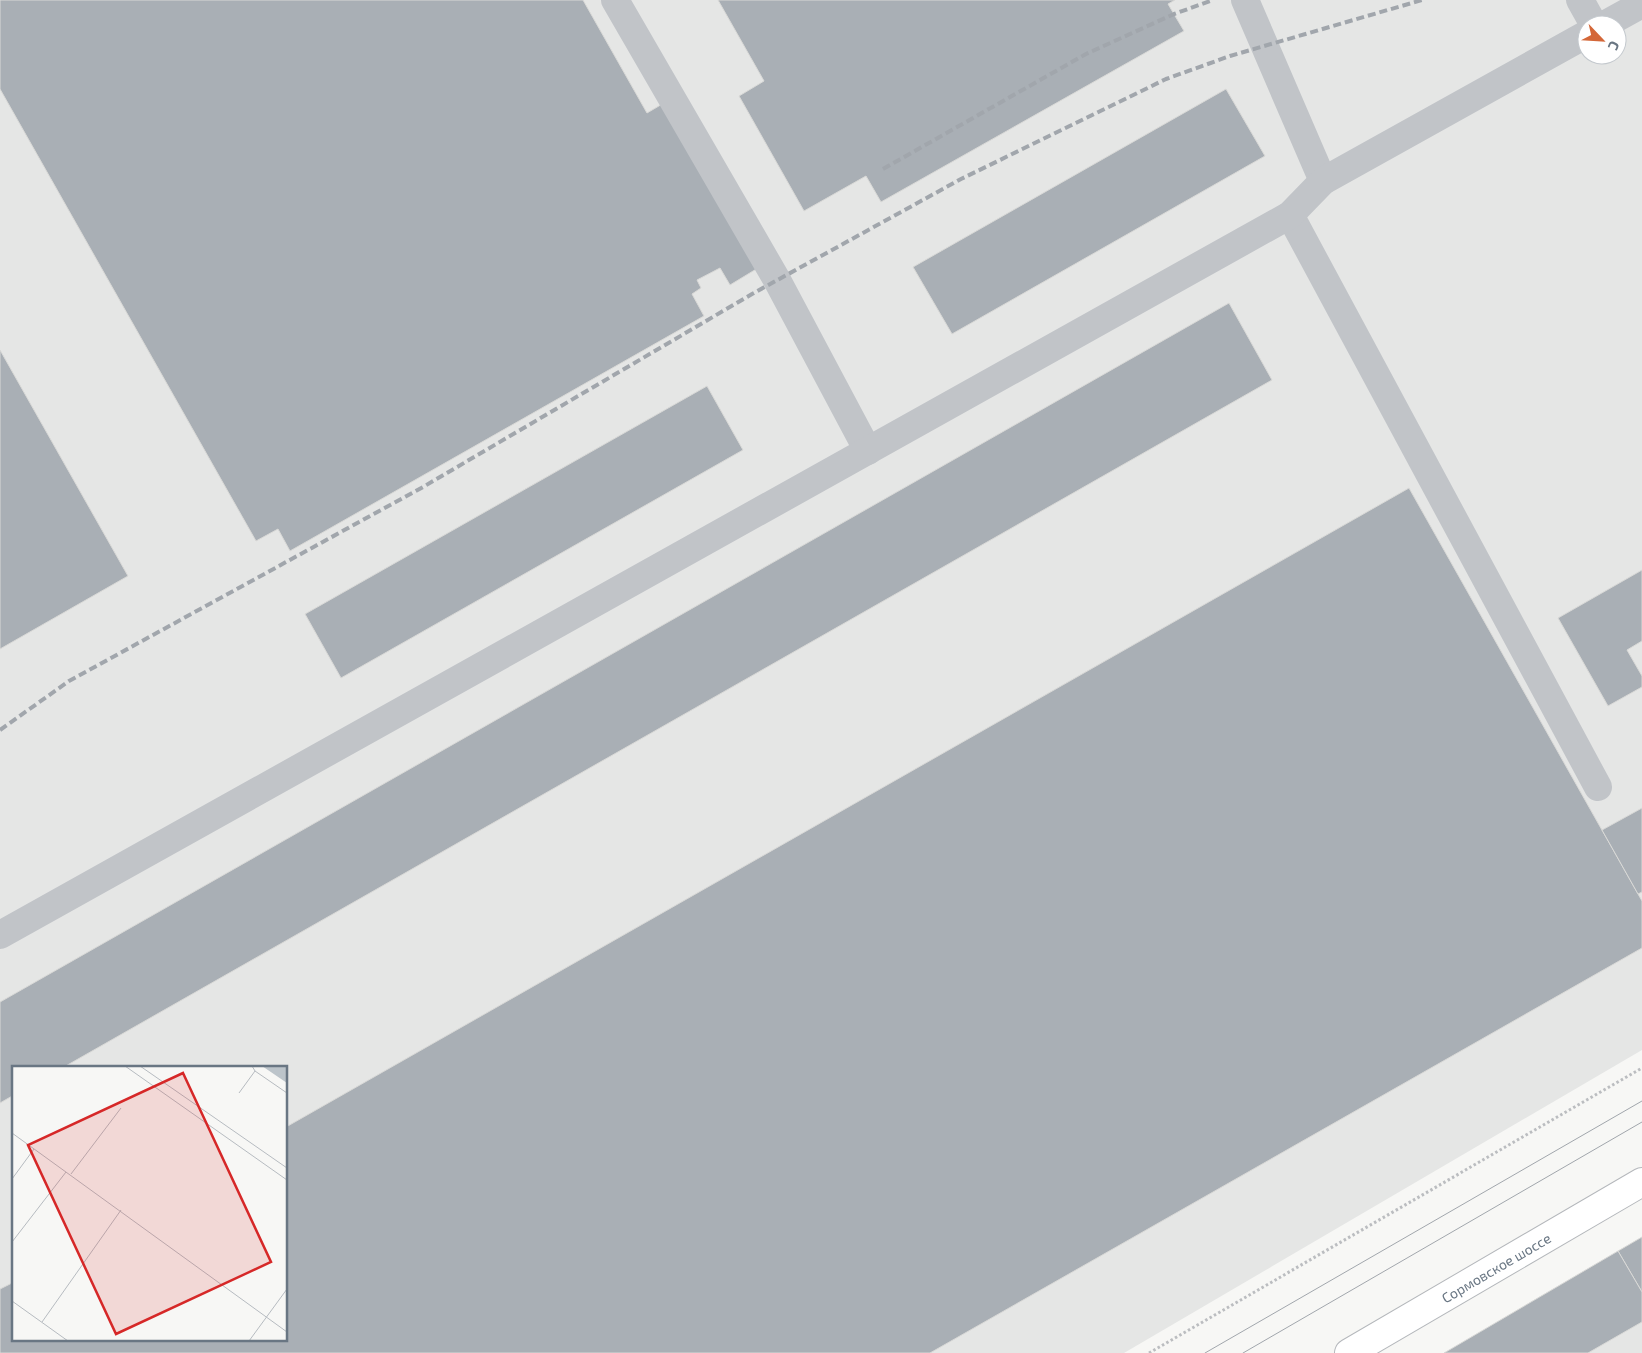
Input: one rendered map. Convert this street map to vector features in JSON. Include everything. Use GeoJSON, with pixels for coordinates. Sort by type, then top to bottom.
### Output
{"type":"FeatureCollection","features":[{"type":"Feature","properties":{"kind":"main road","name":"Сормовское шоссе"},"geometry":{"type":"LineString","coordinates":[[1349,1353],[1642,1182]]}},
{"type":"Feature","properties":{"kind":"lane"},"geometry":{"type":"LineString","coordinates":[[615,0],[777,280],[868,451]]}},
{"type":"Feature","properties":{"kind":"lane"},"geometry":{"type":"LineString","coordinates":[[1245,0],[1323,180]]}},
{"type":"Feature","properties":{"kind":"lane"},"geometry":{"type":"LineString","coordinates":[[1580,0],[1588,15]]}},
{"type":"Feature","properties":{"kind":"lane"},"geometry":{"type":"LineString","coordinates":[[1622,15],[1642,4]]}},
{"type":"Feature","properties":{"kind":"lane"},"geometry":{"type":"LineString","coordinates":[[0,935],[1290,215],[1323,180],[1577,40]]}},
{"type":"Feature","properties":{"kind":"lane"},"geometry":{"type":"LineString","coordinates":[[1290,215],[1598,786]]}},
{"type":"Feature","properties":{"kind":"path"},"geometry":{"type":"LineString","coordinates":[[1149,1353],[1642,1068]]}},
{"type":"Feature","properties":{"kind":"shaded area"},"geometry":{"type":"Polygon","coordinates":[[[0,0],[1642,0],[1642,1050],[1124,1353],[0,1353],[0,0]]]}},
{"type":"Feature","properties":{"kind":"shaded area"},"geometry":{"type":"Polygon","coordinates":[[[1642,1322],[1642,1353],[1588,1353],[1642,1322]]]}},
{"type":"Feature","properties":{"kind":"building"},"geometry":{"type":"Polygon","coordinates":[[[0,0],[583,0],[647,113],[669,100],[763,265],[730,285],[720,268],[697,280],[701,288],[692,294],[704,316],[290,551],[278,529],[256,541],[0,89],[0,0]]]}},
{"type":"Feature","properties":{"kind":"building"},"geometry":{"type":"Polygon","coordinates":[[[718,0],[1175,0],[1168,4],[1184,31],[881,202],[866,176],[804,211],[739,96],[764,81],[718,0]]]}},
{"type":"Feature","properties":{"kind":"building"},"geometry":{"type":"Polygon","coordinates":[[[1226,89],[1265,156],[952,334],[913,267],[1226,89]]]}},
{"type":"Feature","properties":{"kind":"building"},"geometry":{"type":"Polygon","coordinates":[[[1229,303],[1272,380],[66,1066],[12,1066],[12,1096],[0,1103],[0,1002],[1229,303]]]}},
{"type":"Feature","properties":{"kind":"building"},"geometry":{"type":"Polygon","coordinates":[[[0,350],[128,576],[0,649],[0,350]]]}},
{"type":"Feature","properties":{"kind":"building"},"geometry":{"type":"Polygon","coordinates":[[[707,386],[743,450],[341,678],[305,614],[707,386]]]}},
{"type":"Feature","properties":{"kind":"building"},"geometry":{"type":"Polygon","coordinates":[[[1409,488],[1642,901],[1642,948],[930,1353],[0,1353],[0,1289],[12,1283],[12,1340],[288,1340],[288,1126],[1409,488]]]}},
{"type":"Feature","properties":{"kind":"building"},"geometry":{"type":"Polygon","coordinates":[[[1642,570],[1642,641],[1627,650],[1642,676],[1642,687],[1608,706],[1558,618],[1642,570]]]}},
{"type":"Feature","properties":{"kind":"building"},"geometry":{"type":"Polygon","coordinates":[[[1642,808],[1642,892],[1638,894],[1602,830],[1642,808]]]}},
{"type":"Feature","properties":{"kind":"building"},"geometry":{"type":"Polygon","coordinates":[[[1642,1237],[1642,1292],[1618,1251],[1642,1237]]]}},
{"type":"Feature","properties":{"kind":"building"},"geometry":{"type":"Polygon","coordinates":[[[1618,1251],[1642,1292],[1642,1322],[1588,1353],[1444,1353],[1618,1251]]]}},
{"type":"Feature","properties":{"kind":"tram line"},"geometry":{"type":"LineString","coordinates":[[1205,1353],[1642,1101]]}},
{"type":"Feature","properties":{"kind":"tram line"},"geometry":{"type":"LineString","coordinates":[[1243,1353],[1642,1122]]}},
{"type":"Feature","properties":{"kind":"railway"},"geometry":{"type":"LineString","coordinates":[[883,169],[1086,54],[1174,14],[1213,0]]}},
{"type":"Feature","properties":{"kind":"railway"},"geometry":{"type":"LineString","coordinates":[[0,730],[69,681],[423,487],[752,294],[961,179],[1166,79],[1230,56],[1422,0]]}}]}
